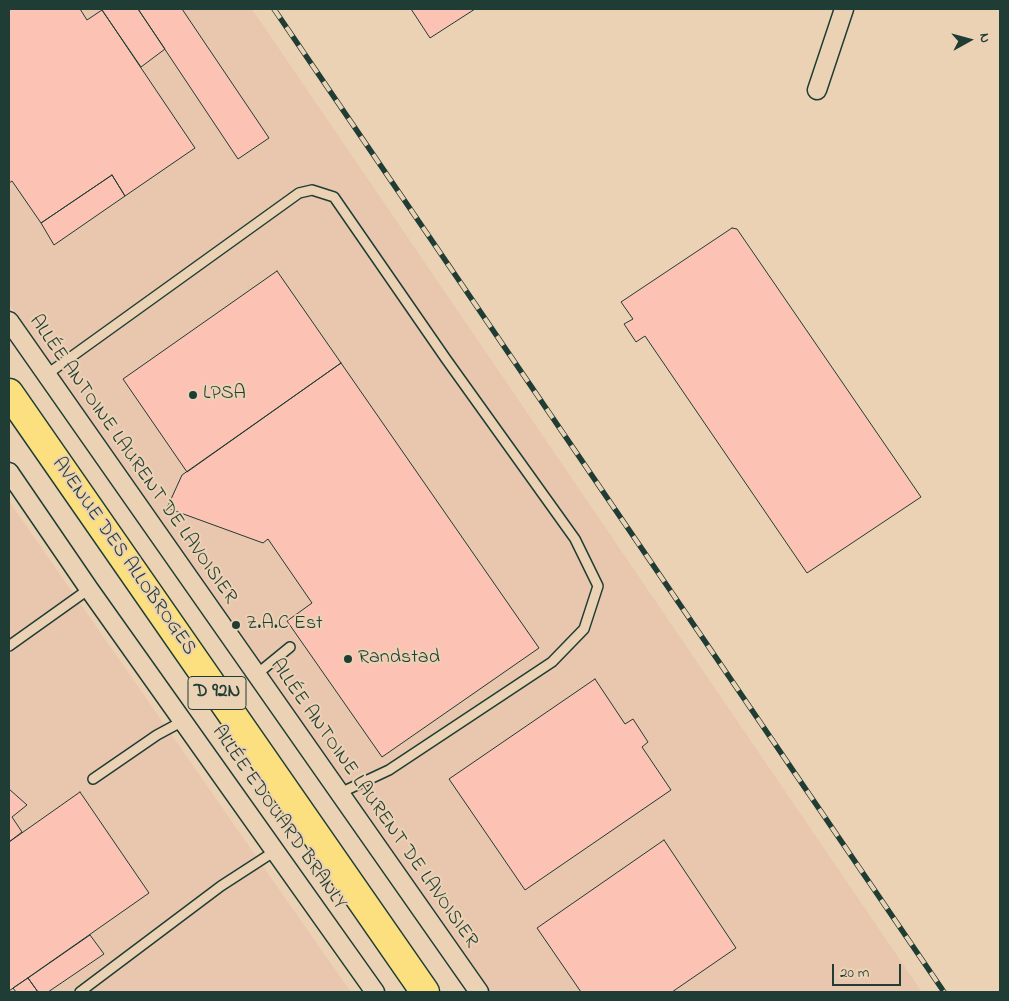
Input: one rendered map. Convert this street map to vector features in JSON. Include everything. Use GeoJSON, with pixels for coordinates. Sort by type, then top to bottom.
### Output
{"type":"FeatureCollection","features":[{"type":"Feature","properties":{"kind":"main road","name":"AVENUE DES ALLOBROGES"},"geometry":{"type":"LineString","coordinates":[[9,394],[425,992]]}},
{"type":"Feature","properties":{"kind":"street"},"geometry":{"type":"LineString","coordinates":[[817,90],[844,9]]}},
{"type":"Feature","properties":{"kind":"street","name":"ALLÉE ANTOINE LAURENT DE LAVOISIER"},"geometry":{"type":"LineString","coordinates":[[9,321],[479,992]]}},
{"type":"Feature","properties":{"kind":"street","name":"ALLÉE EDOUARD BRANLY"},"geometry":{"type":"LineString","coordinates":[[9,472],[89,589],[376,992]]}},
{"type":"Feature","properties":{"kind":"lane"},"geometry":{"type":"LineString","coordinates":[[46,375],[299,193],[312,190],[334,197],[451,367],[575,539],[598,586],[584,629],[552,662],[389,770],[340,794]]}},
{"type":"Feature","properties":{"kind":"lane"},"geometry":{"type":"LineString","coordinates":[[9,646],[89,589]]}},
{"type":"Feature","properties":{"kind":"lane"},"geometry":{"type":"LineString","coordinates":[[256,674],[290,647]]}},
{"type":"Feature","properties":{"kind":"lane"},"geometry":{"type":"LineString","coordinates":[[93,779],[157,735],[183,721]]}},
{"type":"Feature","properties":{"kind":"lane"},"geometry":{"type":"LineString","coordinates":[[80,992],[221,886],[275,851]]}},
{"type":"Feature","properties":{"kind":"shaded area"},"geometry":{"type":"Polygon","coordinates":[[[9,9],[252,9],[922,992],[488,992],[9,304],[9,9]]]}},
{"type":"Feature","properties":{"kind":"shaded area"},"geometry":{"type":"Polygon","coordinates":[[[9,501],[274,882],[351,992],[9,992],[9,501]]]}},
{"type":"Feature","properties":{"kind":"building"},"geometry":{"type":"Polygon","coordinates":[[[9,9],[80,9],[87,20],[102,10],[195,148],[125,196],[112,175],[41,223],[12,181],[9,183],[9,9]]]}},
{"type":"Feature","properties":{"kind":"building"},"geometry":{"type":"Polygon","coordinates":[[[103,9],[138,9],[165,49],[141,67],[103,9]]]}},
{"type":"Feature","properties":{"kind":"building"},"geometry":{"type":"Polygon","coordinates":[[[138,9],[182,9],[269,138],[238,159],[138,9]]]}},
{"type":"Feature","properties":{"kind":"building"},"geometry":{"type":"Polygon","coordinates":[[[411,9],[475,9],[430,38],[411,9]]]}},
{"type":"Feature","properties":{"kind":"building"},"geometry":{"type":"Polygon","coordinates":[[[112,175],[125,196],[54,245],[41,223],[112,175]]]}},
{"type":"Feature","properties":{"kind":"building"},"geometry":{"type":"Polygon","coordinates":[[[732,228],[737,229],[921,497],[807,573],[645,336],[636,342],[624,324],[633,319],[621,302],[732,228]]]}},
{"type":"Feature","properties":{"kind":"building"},"geometry":{"type":"Polygon","coordinates":[[[277,271],[341,363],[187,472],[123,379],[277,271]]]}},
{"type":"Feature","properties":{"kind":"building"},"geometry":{"type":"Polygon","coordinates":[[[341,363],[539,648],[382,757],[287,621],[312,603],[268,539],[263,543],[167,508],[182,475],[341,363]]]}},
{"type":"Feature","properties":{"kind":"building"},"geometry":{"type":"Polygon","coordinates":[[[595,679],[625,724],[633,719],[648,742],[642,747],[671,790],[525,890],[449,779],[595,679]]]}},
{"type":"Feature","properties":{"kind":"building"},"geometry":{"type":"Polygon","coordinates":[[[9,789],[27,805],[12,817],[22,832],[9,842],[9,789]]]}},
{"type":"Feature","properties":{"kind":"building"},"geometry":{"type":"Polygon","coordinates":[[[80,792],[149,893],[9,991],[9,842],[80,792]]]}},
{"type":"Feature","properties":{"kind":"building"},"geometry":{"type":"Polygon","coordinates":[[[664,840],[736,948],[672,992],[581,992],[537,928],[664,840]]]}},
{"type":"Feature","properties":{"kind":"building"},"geometry":{"type":"Polygon","coordinates":[[[90,935],[104,954],[48,992],[38,992],[28,978],[90,935]]]}},
{"type":"Feature","properties":{"kind":"building"},"geometry":{"type":"Polygon","coordinates":[[[28,978],[38,992],[16,992],[13,988],[28,978]]]}},
{"type":"Feature","properties":{"kind":"railway"},"geometry":{"type":"LineString","coordinates":[[274,9],[944,992]]}},
{"type":"Feature","properties":{"kind":"place","name":"LPSA"},"geometry":{"type":"Point","coordinates":[193,395]}},
{"type":"Feature","properties":{"kind":"place","name":"Z.A.C Est"},"geometry":{"type":"Point","coordinates":[236,625]}},
{"type":"Feature","properties":{"kind":"place","name":"Randstad"},"geometry":{"type":"Point","coordinates":[348,659]}}]}
